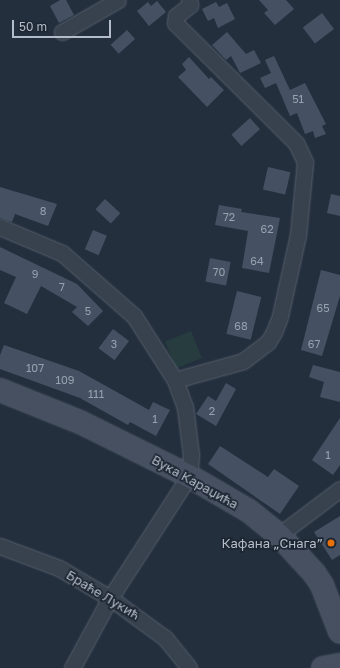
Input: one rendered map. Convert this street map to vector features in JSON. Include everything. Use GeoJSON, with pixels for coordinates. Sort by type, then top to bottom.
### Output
{"type":"FeatureCollection","features":[{"type":"Feature","properties":{"kind":"street"},"geometry":{"type":"LineString","coordinates":[[62,32],[118,0]]}},
{"type":"Feature","properties":{"kind":"street"},"geometry":{"type":"LineString","coordinates":[[175,380],[243,361],[268,342],[274,332],[280,316],[298,235],[305,162],[296,143],[175,23],[176,16],[190,5],[189,0]]}},
{"type":"Feature","properties":{"kind":"street"},"geometry":{"type":"LineString","coordinates":[[0,227],[62,253],[134,316],[175,380],[185,407],[191,454],[188,476],[110,598],[72,668]]}},
{"type":"Feature","properties":{"kind":"street","name":"Вука Караџића"},"geometry":{"type":"LineString","coordinates":[[0,390],[82,423],[188,476],[249,511],[279,535],[322,585],[340,632]]}},
{"type":"Feature","properties":{"kind":"street"},"geometry":{"type":"LineString","coordinates":[[279,535],[340,489]]}},
{"type":"Feature","properties":{"kind":"street","name":"Браће Лукић"},"geometry":{"type":"LineString","coordinates":[[0,546],[59,568],[110,598],[166,638],[189,668]]}},
{"type":"Feature","properties":{"kind":"street"},"geometry":{"type":"LineString","coordinates":[[323,668],[340,665]]}},
{"type":"Feature","properties":{"kind":"green space"},"geometry":{"type":"Polygon","coordinates":[[[191,331],[202,358],[176,368],[165,341],[191,331]]]}},
{"type":"Feature","properties":{"kind":"building"},"geometry":{"type":"Polygon","coordinates":[[[60,0],[66,0],[74,15],[59,23],[50,6],[60,0]]]}},
{"type":"Feature","properties":{"kind":"building"},"geometry":{"type":"Polygon","coordinates":[[[259,0],[286,0],[294,9],[275,25],[264,13],[268,10],[259,0]]]}},
{"type":"Feature","properties":{"kind":"building"},"geometry":{"type":"Polygon","coordinates":[[[157,1],[166,12],[149,26],[137,11],[148,2],[151,6],[157,1]]]}},
{"type":"Feature","properties":{"kind":"building"},"geometry":{"type":"Polygon","coordinates":[[[216,2],[219,7],[227,3],[235,19],[218,28],[214,18],[208,21],[202,9],[216,2]]]}},
{"type":"Feature","properties":{"kind":"building"},"geometry":{"type":"Polygon","coordinates":[[[322,13],[334,29],[315,43],[303,27],[322,13]]]}},
{"type":"Feature","properties":{"kind":"building"},"geometry":{"type":"Polygon","coordinates":[[[127,30],[135,39],[119,54],[111,45],[127,30]]]}},
{"type":"Feature","properties":{"kind":"building"},"geometry":{"type":"Polygon","coordinates":[[[227,32],[246,54],[254,50],[261,63],[240,73],[231,56],[226,60],[212,45],[227,32]]]}},
{"type":"Feature","properties":{"kind":"building"},"geometry":{"type":"Polygon","coordinates":[[[274,56],[290,90],[305,83],[326,124],[322,126],[326,134],[315,138],[313,131],[305,134],[297,113],[290,116],[276,83],[265,88],[260,78],[271,73],[265,60],[274,56]]]}},
{"type":"Feature","properties":{"kind":"building"},"geometry":{"type":"Polygon","coordinates":[[[189,57],[209,79],[211,77],[224,90],[207,107],[178,77],[186,70],[182,64],[189,57]]]}},
{"type":"Feature","properties":{"kind":"building"},"geometry":{"type":"Polygon","coordinates":[[[250,118],[260,129],[241,146],[231,135],[250,118]]]}},
{"type":"Feature","properties":{"kind":"building"},"geometry":{"type":"Polygon","coordinates":[[[268,167],[290,172],[285,195],[263,189],[268,167]]]}},
{"type":"Feature","properties":{"kind":"building"},"geometry":{"type":"Polygon","coordinates":[[[0,187],[57,204],[48,226],[15,214],[12,222],[0,218],[0,187]]]}},
{"type":"Feature","properties":{"kind":"building"},"geometry":{"type":"Polygon","coordinates":[[[331,194],[340,196],[340,216],[327,213],[331,194]]]}},
{"type":"Feature","properties":{"kind":"building"},"geometry":{"type":"Polygon","coordinates":[[[105,199],[120,213],[111,224],[95,209],[105,199]]]}},
{"type":"Feature","properties":{"kind":"building"},"geometry":{"type":"Polygon","coordinates":[[[219,205],[242,209],[241,212],[280,218],[269,273],[242,268],[248,231],[215,225],[219,205]]]}},
{"type":"Feature","properties":{"kind":"building"},"geometry":{"type":"Polygon","coordinates":[[[93,230],[107,236],[99,255],[85,249],[93,230]]]}},
{"type":"Feature","properties":{"kind":"building"},"geometry":{"type":"Polygon","coordinates":[[[0,247],[77,284],[103,311],[88,326],[72,312],[77,307],[41,286],[27,314],[4,303],[16,277],[0,270],[0,247]]]}},
{"type":"Feature","properties":{"kind":"building"},"geometry":{"type":"Polygon","coordinates":[[[210,258],[231,262],[226,286],[205,282],[210,258]]]}},
{"type":"Feature","properties":{"kind":"building"},"geometry":{"type":"Polygon","coordinates":[[[321,270],[340,275],[340,296],[322,356],[301,350],[321,270]]]}},
{"type":"Feature","properties":{"kind":"building"},"geometry":{"type":"Polygon","coordinates":[[[237,291],[261,297],[251,340],[226,334],[237,291]]]}},
{"type":"Feature","properties":{"kind":"building"},"geometry":{"type":"Polygon","coordinates":[[[113,329],[129,341],[115,360],[99,348],[113,329]]]}},
{"type":"Feature","properties":{"kind":"building"},"geometry":{"type":"Polygon","coordinates":[[[4,345],[79,371],[149,410],[153,402],[170,410],[156,436],[130,422],[128,425],[80,398],[0,369],[0,355],[4,345]]]}},
{"type":"Feature","properties":{"kind":"building"},"geometry":{"type":"Polygon","coordinates":[[[313,365],[340,372],[340,402],[320,397],[324,382],[309,377],[313,365]]]}},
{"type":"Feature","properties":{"kind":"building"},"geometry":{"type":"Polygon","coordinates":[[[226,383],[236,389],[216,426],[196,414],[208,396],[216,401],[226,383]]]}},
{"type":"Feature","properties":{"kind":"building"},"geometry":{"type":"Polygon","coordinates":[[[340,418],[340,465],[333,475],[312,460],[340,418]]]}},
{"type":"Feature","properties":{"kind":"building"},"geometry":{"type":"Polygon","coordinates":[[[220,446],[268,477],[274,469],[299,486],[280,514],[208,464],[220,446]]]}},
{"type":"Feature","properties":{"kind":"building","name":"Кафана „Снага”"},"geometry":{"type":"Polygon","coordinates":[[[340,516],[340,555],[332,560],[314,532],[340,516]]]}},
{"type":"Feature","properties":{"kind":"place","name":"Кафана „Снага”"},"geometry":{"type":"Point","coordinates":[331,543]}}]}
